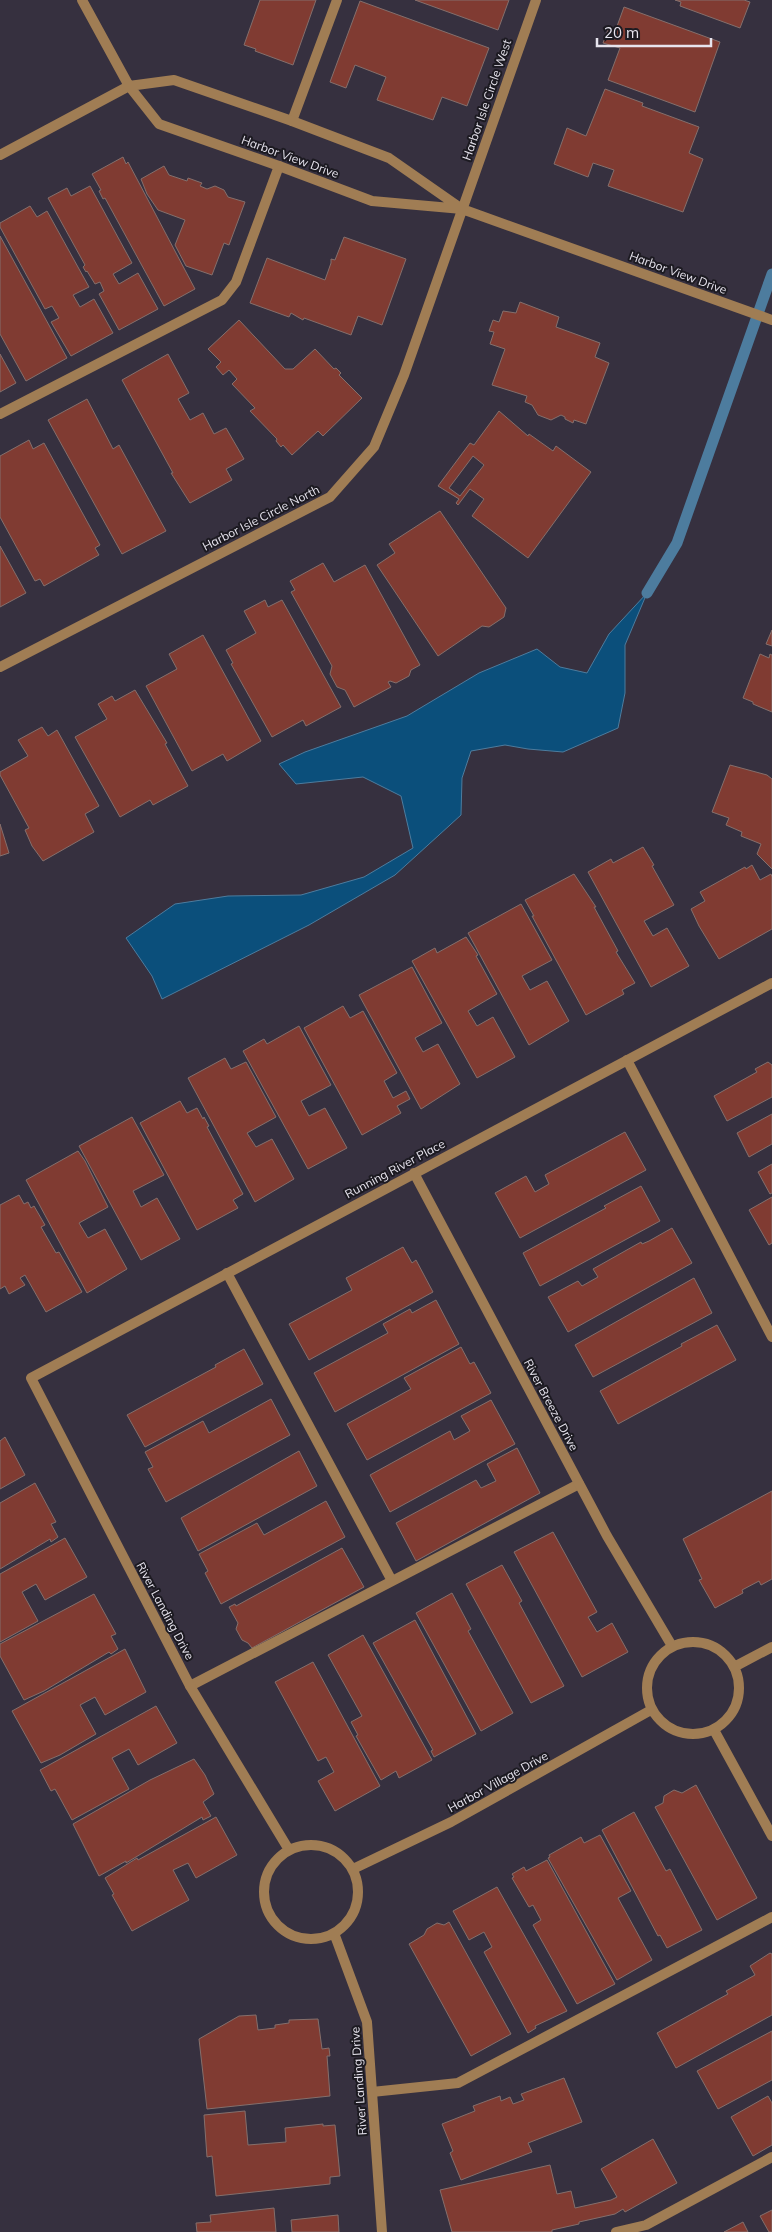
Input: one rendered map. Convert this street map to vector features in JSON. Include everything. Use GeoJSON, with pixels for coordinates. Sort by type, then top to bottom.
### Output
{"type":"FeatureCollection","features":[{"type":"Feature","properties":{"kind":"street","name":"Harbor View Drive"},"geometry":{"type":"LineString","coordinates":[[82,0],[128,86],[159,124],[372,201],[462,209],[772,320]]}},
{"type":"Feature","properties":{"kind":"street"},"geometry":{"type":"LineString","coordinates":[[292,121],[337,0]]}},
{"type":"Feature","properties":{"kind":"street","name":"Harbor Isle Circle West"},"geometry":{"type":"LineString","coordinates":[[462,209],[536,0]]}},
{"type":"Feature","properties":{"kind":"street","name":"Harbor View Drive"},"geometry":{"type":"LineString","coordinates":[[128,86],[174,80],[292,121],[389,158],[462,209]]}},
{"type":"Feature","properties":{"kind":"street"},"geometry":{"type":"LineString","coordinates":[[0,155],[128,86]]}},
{"type":"Feature","properties":{"kind":"street"},"geometry":{"type":"LineString","coordinates":[[0,414],[222,300],[236,282],[279,166]]}},
{"type":"Feature","properties":{"kind":"street","name":"Harbor Isle Circle North"},"geometry":{"type":"LineString","coordinates":[[0,667],[330,497],[374,447],[404,376],[462,209]]}},
{"type":"Feature","properties":{"kind":"street","name":"Running River Place"},"geometry":{"type":"LineString","coordinates":[[31,1378],[414,1172],[772,983]]}},
{"type":"Feature","properties":{"kind":"street"},"geometry":{"type":"LineString","coordinates":[[627,1060],[772,1337]]}},
{"type":"Feature","properties":{"kind":"street","name":"River Breeze Drive"},"geometry":{"type":"LineString","coordinates":[[414,1172],[607,1536],[672,1646]]}},
{"type":"Feature","properties":{"kind":"street"},"geometry":{"type":"LineString","coordinates":[[227,1273],[392,1581]]}},
{"type":"Feature","properties":{"kind":"street","name":"River Landing Drive"},"geometry":{"type":"LineString","coordinates":[[31,1378],[190,1686],[289,1850]]}},
{"type":"Feature","properties":{"kind":"street"},"geometry":{"type":"LineString","coordinates":[[190,1686],[579,1484]]}},
{"type":"Feature","properties":{"kind":"street"},"geometry":{"type":"LineString","coordinates":[[689,1641],[707,1644],[723,1652],[734,1667],[740,1685],[737,1703],[728,1719],[714,1730],[696,1735],[678,1733],[662,1724],[651,1710],[646,1692],[648,1674],[657,1658],[672,1646],[689,1641]]}},
{"type":"Feature","properties":{"kind":"street"},"geometry":{"type":"LineString","coordinates":[[734,1667],[772,1647]]}},
{"type":"Feature","properties":{"kind":"street","name":"Harbor Village Drive"},"geometry":{"type":"LineString","coordinates":[[353,1869],[451,1822],[651,1710]]}},
{"type":"Feature","properties":{"kind":"street"},"geometry":{"type":"LineString","coordinates":[[714,1730],[772,1836]]}},
{"type":"Feature","properties":{"kind":"street"},"geometry":{"type":"LineString","coordinates":[[306,1844],[325,1846],[342,1855],[353,1869],[358,1887],[357,1906],[348,1922],[334,1934],[316,1939],[297,1938],[281,1929],[269,1914],[264,1896],[265,1878],[274,1862],[289,1850],[306,1844]]}},
{"type":"Feature","properties":{"kind":"street"},"geometry":{"type":"LineString","coordinates":[[372,2092],[458,2083],[772,1917]]}},
{"type":"Feature","properties":{"kind":"street","name":"River Landing Drive"},"geometry":{"type":"LineString","coordinates":[[334,1934],[367,2022],[382,2232]]}},
{"type":"Feature","properties":{"kind":"street"},"geometry":{"type":"LineString","coordinates":[[616,2232],[646,2225],[772,2157]]}},
{"type":"Feature","properties":{"kind":"water"},"geometry":{"type":"Polygon","coordinates":[[[647,593],[625,645],[625,693],[618,728],[563,752],[505,745],[471,751],[462,778],[461,815],[395,875],[309,925],[162,999],[152,976],[126,938],[175,904],[228,896],[301,895],[364,877],[413,848],[401,796],[363,777],[296,784],[279,764],[305,752],[407,716],[479,673],[537,649],[560,667],[587,673],[609,634],[647,593]]]}},
{"type":"Feature","properties":{"kind":"building"},"geometry":{"type":"Polygon","coordinates":[[[260,0],[316,0],[293,65],[244,45],[260,0]]]}},
{"type":"Feature","properties":{"kind":"building"},"geometry":{"type":"Polygon","coordinates":[[[415,0],[509,0],[498,30],[415,0]]]}},
{"type":"Feature","properties":{"kind":"building"},"geometry":{"type":"Polygon","coordinates":[[[675,0],[744,0],[750,2],[740,28],[680,6],[681,2],[675,0]]]}},
{"type":"Feature","properties":{"kind":"building"},"geometry":{"type":"Polygon","coordinates":[[[360,1],[489,48],[467,106],[442,97],[433,120],[377,100],[386,77],[355,65],[346,88],[330,82],[360,1]]]}},
{"type":"Feature","properties":{"kind":"building"},"geometry":{"type":"Polygon","coordinates":[[[624,7],[720,42],[695,112],[608,80],[620,48],[603,43],[609,27],[616,29],[624,7]]]}},
{"type":"Feature","properties":{"kind":"building"},"geometry":{"type":"Polygon","coordinates":[[[605,89],[643,103],[642,106],[699,127],[689,153],[703,159],[683,212],[608,186],[614,170],[593,163],[588,177],[554,164],[567,128],[586,136],[605,89]]]}},
{"type":"Feature","properties":{"kind":"building"},"geometry":{"type":"Polygon","coordinates":[[[123,157],[126,164],[128,162],[195,289],[164,306],[105,198],[103,199],[99,191],[101,190],[92,174],[123,157]]]}},
{"type":"Feature","properties":{"kind":"building"},"geometry":{"type":"Polygon","coordinates":[[[164,166],[169,175],[187,181],[188,178],[202,183],[200,186],[207,189],[215,186],[224,190],[228,197],[245,202],[229,245],[224,243],[212,275],[186,266],[175,245],[185,220],[158,210],[147,194],[141,179],[164,166]]]}},
{"type":"Feature","properties":{"kind":"building"},"geometry":{"type":"Polygon","coordinates":[[[90,186],[132,263],[113,274],[119,284],[138,273],[158,309],[119,330],[99,294],[104,291],[100,282],[95,284],[86,272],[83,267],[85,265],[48,198],[67,188],[71,196],[90,186]]]}},
{"type":"Feature","properties":{"kind":"building"},"geometry":{"type":"Polygon","coordinates":[[[30,206],[37,217],[47,211],[89,287],[73,295],[80,307],[94,299],[113,333],[71,356],[51,322],[59,318],[52,306],[45,309],[0,227],[0,223],[30,206]]]}},
{"type":"Feature","properties":{"kind":"building"},"geometry":{"type":"Polygon","coordinates":[[[0,236],[67,358],[26,381],[0,334],[0,236]]]}},
{"type":"Feature","properties":{"kind":"building"},"geometry":{"type":"Polygon","coordinates":[[[344,237],[406,259],[382,325],[358,316],[351,335],[304,318],[303,320],[291,313],[289,317],[250,303],[267,258],[325,280],[331,259],[335,260],[344,237]]]}},
{"type":"Feature","properties":{"kind":"building"},"geometry":{"type":"Polygon","coordinates":[[[520,302],[559,317],[556,327],[600,343],[595,357],[609,363],[586,424],[574,420],[573,423],[561,415],[551,420],[538,415],[532,405],[525,402],[527,396],[492,385],[505,349],[490,344],[494,332],[489,331],[493,320],[499,322],[503,311],[516,313],[520,302]]]}},
{"type":"Feature","properties":{"kind":"building"},"geometry":{"type":"Polygon","coordinates":[[[239,320],[285,369],[293,369],[315,349],[334,369],[336,368],[341,373],[339,375],[362,398],[323,436],[318,431],[292,455],[283,445],[281,447],[276,441],[277,439],[250,411],[255,408],[232,384],[237,379],[229,370],[223,375],[216,367],[221,362],[208,349],[239,320]]]}},
{"type":"Feature","properties":{"kind":"building"},"geometry":{"type":"Polygon","coordinates":[[[0,354],[16,383],[0,392],[0,354]]]}},
{"type":"Feature","properties":{"kind":"building"},"geometry":{"type":"Polygon","coordinates":[[[168,354],[189,393],[178,399],[190,420],[203,413],[214,434],[226,428],[244,459],[226,469],[232,480],[190,503],[171,473],[173,473],[122,380],[168,354]]]}},
{"type":"Feature","properties":{"kind":"building"},"geometry":{"type":"Polygon","coordinates":[[[87,399],[113,449],[119,445],[166,531],[122,554],[48,420],[87,399]]]}},
{"type":"Feature","properties":{"kind":"building"},"geometry":{"type":"Polygon","coordinates":[[[499,411],[528,436],[529,434],[553,451],[556,446],[591,472],[528,558],[472,516],[484,499],[470,489],[458,505],[456,503],[459,499],[438,486],[470,443],[474,445],[499,411]],[[473,456],[449,488],[460,496],[484,465],[473,456]]]}},
{"type":"Feature","properties":{"kind":"building"},"geometry":{"type":"Polygon","coordinates":[[[29,440],[33,449],[44,443],[100,545],[95,548],[99,555],[44,586],[40,579],[35,581],[0,517],[0,456],[29,440]]]}},
{"type":"Feature","properties":{"kind":"building"},"geometry":{"type":"Polygon","coordinates":[[[440,511],[506,608],[504,617],[489,627],[482,626],[438,656],[377,565],[395,553],[389,544],[440,511]]]}},
{"type":"Feature","properties":{"kind":"building"},"geometry":{"type":"Polygon","coordinates":[[[0,546],[26,593],[0,607],[0,546]]]}},
{"type":"Feature","properties":{"kind":"building"},"geometry":{"type":"Polygon","coordinates":[[[323,563],[334,582],[365,565],[420,665],[411,670],[409,676],[396,683],[388,682],[391,687],[354,707],[345,690],[337,687],[330,674],[332,666],[291,592],[295,590],[290,581],[323,563]]]}},
{"type":"Feature","properties":{"kind":"building"},"geometry":{"type":"Polygon","coordinates":[[[265,600],[268,607],[282,600],[341,707],[306,726],[303,720],[272,737],[231,664],[233,663],[226,650],[256,633],[244,611],[265,600]]]}},
{"type":"Feature","properties":{"kind":"building"},"geometry":{"type":"Polygon","coordinates":[[[772,630],[772,646],[766,644],[772,630]]]}},
{"type":"Feature","properties":{"kind":"building"},"geometry":{"type":"Polygon","coordinates":[[[203,635],[261,741],[227,761],[223,754],[192,771],[146,686],[177,669],[169,654],[203,635]]]}},
{"type":"Feature","properties":{"kind":"building"},"geometry":{"type":"Polygon","coordinates":[[[760,654],[769,658],[770,654],[772,655],[772,712],[743,698],[760,654]]]}},
{"type":"Feature","properties":{"kind":"building"},"geometry":{"type":"Polygon","coordinates":[[[135,690],[167,743],[165,744],[188,786],[153,805],[150,800],[120,817],[75,737],[107,719],[98,704],[112,696],[115,701],[135,690]]]}},
{"type":"Feature","properties":{"kind":"building"},"geometry":{"type":"Polygon","coordinates":[[[42,727],[48,736],[57,730],[99,806],[85,814],[94,832],[43,861],[32,846],[25,830],[29,828],[0,775],[0,772],[28,756],[18,740],[42,727]]]}},
{"type":"Feature","properties":{"kind":"building"},"geometry":{"type":"Polygon","coordinates":[[[730,765],[767,775],[772,779],[772,869],[757,854],[761,844],[741,836],[742,832],[726,825],[729,818],[712,812],[730,765]]]}},
{"type":"Feature","properties":{"kind":"building"},"geometry":{"type":"Polygon","coordinates":[[[0,824],[9,853],[0,856],[0,824]]]}},
{"type":"Feature","properties":{"kind":"building"},"geometry":{"type":"Polygon","coordinates":[[[643,847],[674,905],[644,921],[653,936],[667,928],[689,966],[651,987],[588,872],[611,859],[613,863],[643,847]]]}},
{"type":"Feature","properties":{"kind":"building"},"geometry":{"type":"Polygon","coordinates":[[[752,865],[760,880],[771,874],[772,877],[772,929],[719,959],[691,909],[705,901],[700,892],[752,865]]]}},
{"type":"Feature","properties":{"kind":"building"},"geometry":{"type":"Polygon","coordinates":[[[574,874],[596,907],[594,907],[618,951],[616,952],[635,983],[622,990],[624,994],[586,1015],[525,900],[574,874]]]}},
{"type":"Feature","properties":{"kind":"building"},"geometry":{"type":"Polygon","coordinates":[[[521,904],[552,960],[522,976],[530,990],[547,981],[569,1021],[529,1045],[468,933],[521,904]]]}},
{"type":"Feature","properties":{"kind":"building"},"geometry":{"type":"Polygon","coordinates":[[[466,937],[478,955],[476,956],[497,994],[468,1011],[477,1026],[493,1017],[515,1057],[477,1078],[412,961],[435,948],[437,953],[466,937]]]}},
{"type":"Feature","properties":{"kind":"building"},"geometry":{"type":"Polygon","coordinates":[[[412,967],[442,1023],[415,1038],[423,1052],[438,1044],[460,1084],[421,1109],[359,995],[412,967]]]}},
{"type":"Feature","properties":{"kind":"building"},"geometry":{"type":"Polygon","coordinates":[[[343,1006],[350,1018],[363,1011],[397,1073],[384,1081],[393,1098],[406,1091],[410,1099],[397,1106],[401,1113],[362,1135],[304,1028],[343,1006]]]}},
{"type":"Feature","properties":{"kind":"building"},"geometry":{"type":"Polygon","coordinates":[[[299,1026],[331,1085],[301,1101],[309,1116],[325,1108],[347,1148],[308,1169],[243,1051],[264,1039],[267,1044],[299,1026]]]}},
{"type":"Feature","properties":{"kind":"building"},"geometry":{"type":"Polygon","coordinates":[[[225,1058],[231,1069],[246,1062],[276,1117],[247,1133],[256,1147],[272,1139],[294,1179],[255,1202],[188,1078],[225,1058]]]}},
{"type":"Feature","properties":{"kind":"building"},"geometry":{"type":"Polygon","coordinates":[[[768,1062],[772,1065],[772,1097],[727,1121],[714,1096],[757,1072],[755,1069],[768,1062]]]}},
{"type":"Feature","properties":{"kind":"building"},"geometry":{"type":"Polygon","coordinates":[[[180,1101],[187,1113],[197,1108],[203,1119],[204,1117],[209,1126],[207,1127],[243,1194],[233,1200],[238,1208],[197,1230],[140,1123],[180,1101]]]}},
{"type":"Feature","properties":{"kind":"building"},"geometry":{"type":"Polygon","coordinates":[[[772,1114],[772,1144],[749,1157],[737,1133],[772,1114]]]}},
{"type":"Feature","properties":{"kind":"building"},"geometry":{"type":"Polygon","coordinates":[[[132,1117],[164,1175],[133,1191],[141,1207],[157,1198],[180,1239],[141,1260],[79,1146],[132,1117]]]}},
{"type":"Feature","properties":{"kind":"building"},"geometry":{"type":"Polygon","coordinates":[[[625,1132],[646,1170],[520,1238],[495,1193],[526,1176],[535,1192],[549,1184],[545,1175],[625,1132]]]}},
{"type":"Feature","properties":{"kind":"building"},"geometry":{"type":"Polygon","coordinates":[[[78,1151],[108,1207],[79,1223],[88,1238],[105,1229],[127,1269],[87,1293],[26,1180],[78,1151]]]}},
{"type":"Feature","properties":{"kind":"building"},"geometry":{"type":"Polygon","coordinates":[[[772,1164],[772,1193],[770,1194],[758,1172],[772,1164]]]}},
{"type":"Feature","properties":{"kind":"building"},"geometry":{"type":"Polygon","coordinates":[[[641,1186],[660,1221],[540,1286],[523,1253],[606,1208],[604,1206],[641,1186]]]}},
{"type":"Feature","properties":{"kind":"building"},"geometry":{"type":"Polygon","coordinates":[[[19,1195],[24,1204],[28,1202],[31,1208],[34,1206],[45,1225],[41,1227],[56,1253],[59,1252],[82,1292],[46,1312],[25,1275],[20,1278],[25,1285],[9,1294],[5,1286],[0,1289],[0,1205],[19,1195]]]}},
{"type":"Feature","properties":{"kind":"building"},"geometry":{"type":"Polygon","coordinates":[[[772,1197],[772,1243],[769,1245],[749,1210],[772,1197]]]}},
{"type":"Feature","properties":{"kind":"building"},"geometry":{"type":"Polygon","coordinates":[[[672,1228],[692,1263],[568,1332],[548,1297],[578,1281],[582,1286],[598,1277],[593,1269],[641,1242],[642,1244],[649,1241],[672,1228]]]}},
{"type":"Feature","properties":{"kind":"building"},"geometry":{"type":"Polygon","coordinates":[[[403,1247],[412,1263],[416,1260],[433,1292],[309,1360],[289,1324],[352,1290],[346,1278],[403,1247]]]}},
{"type":"Feature","properties":{"kind":"building"},"geometry":{"type":"Polygon","coordinates":[[[694,1278],[712,1313],[593,1377],[575,1345],[694,1278]]]}},
{"type":"Feature","properties":{"kind":"building"},"geometry":{"type":"Polygon","coordinates":[[[436,1300],[459,1344],[335,1412],[314,1373],[388,1333],[383,1324],[410,1309],[412,1313],[436,1300]]]}},
{"type":"Feature","properties":{"kind":"building"},"geometry":{"type":"Polygon","coordinates":[[[717,1325],[736,1360],[618,1424],[600,1391],[717,1325]]]}},
{"type":"Feature","properties":{"kind":"building"},"geometry":{"type":"Polygon","coordinates":[[[461,1347],[470,1364],[474,1362],[491,1393],[367,1460],[347,1424],[411,1389],[404,1378],[461,1347]]]}},
{"type":"Feature","properties":{"kind":"building"},"geometry":{"type":"Polygon","coordinates":[[[244,1349],[263,1384],[145,1447],[127,1415],[216,1367],[215,1365],[244,1349]]]}},
{"type":"Feature","properties":{"kind":"building"},"geometry":{"type":"Polygon","coordinates":[[[271,1399],[290,1435],[166,1502],[148,1469],[153,1467],[145,1452],[203,1421],[209,1433],[271,1399]]]}},
{"type":"Feature","properties":{"kind":"building"},"geometry":{"type":"Polygon","coordinates":[[[491,1400],[515,1444],[390,1512],[370,1475],[450,1431],[454,1440],[470,1431],[461,1416],[491,1400]]]}},
{"type":"Feature","properties":{"kind":"building"},"geometry":{"type":"Polygon","coordinates":[[[5,1437],[25,1475],[0,1489],[0,1441],[5,1437]]]}},
{"type":"Feature","properties":{"kind":"building"},"geometry":{"type":"Polygon","coordinates":[[[517,1448],[540,1493],[416,1561],[396,1523],[476,1480],[481,1488],[496,1481],[487,1464],[517,1448]]]}},
{"type":"Feature","properties":{"kind":"building"},"geometry":{"type":"Polygon","coordinates":[[[299,1451],[317,1486],[198,1551],[181,1518],[299,1451]]]}},
{"type":"Feature","properties":{"kind":"building"},"geometry":{"type":"Polygon","coordinates":[[[35,1483],[56,1522],[51,1524],[58,1537],[51,1542],[50,1539],[0,1569],[0,1503],[35,1483]]]}},
{"type":"Feature","properties":{"kind":"building"},"geometry":{"type":"Polygon","coordinates":[[[772,1491],[772,1579],[761,1585],[759,1581],[742,1590],[743,1593],[715,1608],[699,1580],[702,1579],[683,1539],[772,1491]]]}},
{"type":"Feature","properties":{"kind":"building"},"geometry":{"type":"Polygon","coordinates":[[[326,1501],[345,1537],[221,1604],[205,1573],[208,1571],[199,1554],[257,1523],[264,1535],[326,1501]]]}},
{"type":"Feature","properties":{"kind":"building"},"geometry":{"type":"Polygon","coordinates":[[[553,1532],[597,1612],[588,1617],[597,1632],[612,1623],[628,1652],[582,1677],[514,1552],[553,1532]]]}},
{"type":"Feature","properties":{"kind":"building"},"geometry":{"type":"Polygon","coordinates":[[[65,1538],[87,1577],[45,1600],[36,1584],[22,1592],[38,1621],[0,1642],[0,1574],[65,1538]]]}},
{"type":"Feature","properties":{"kind":"building"},"geometry":{"type":"Polygon","coordinates":[[[342,1548],[364,1587],[252,1648],[242,1640],[236,1629],[238,1623],[229,1607],[235,1604],[236,1606],[342,1548]]]}},
{"type":"Feature","properties":{"kind":"building"},"geometry":{"type":"Polygon","coordinates":[[[502,1565],[522,1601],[519,1603],[564,1686],[531,1703],[466,1584],[502,1565]]]}},
{"type":"Feature","properties":{"kind":"building"},"geometry":{"type":"Polygon","coordinates":[[[452,1593],[471,1629],[468,1631],[513,1713],[481,1731],[416,1613],[452,1593]]]}},
{"type":"Feature","properties":{"kind":"building"},"geometry":{"type":"Polygon","coordinates":[[[94,1594],[116,1634],[111,1636],[118,1649],[111,1654],[109,1652],[44,1691],[24,1700],[0,1656],[0,1644],[94,1594]]]}},
{"type":"Feature","properties":{"kind":"building"},"geometry":{"type":"Polygon","coordinates":[[[415,1620],[476,1734],[434,1757],[431,1751],[433,1750],[373,1643],[415,1620]]]}},
{"type":"Feature","properties":{"kind":"building"},"geometry":{"type":"Polygon","coordinates":[[[363,1635],[432,1760],[399,1778],[396,1771],[381,1780],[356,1736],[358,1735],[351,1722],[362,1716],[328,1655],[363,1635]]]}},
{"type":"Feature","properties":{"kind":"building"},"geometry":{"type":"Polygon","coordinates":[[[125,1649],[146,1692],[105,1715],[95,1697],[80,1705],[96,1734],[60,1755],[41,1763],[12,1711],[125,1649]]]}},
{"type":"Feature","properties":{"kind":"building"},"geometry":{"type":"Polygon","coordinates":[[[313,1662],[380,1786],[335,1811],[318,1781],[334,1772],[326,1757],[318,1761],[275,1682],[313,1662]]]}},
{"type":"Feature","properties":{"kind":"building"},"geometry":{"type":"Polygon","coordinates":[[[156,1706],[177,1743],[138,1765],[129,1749],[112,1758],[129,1789],[72,1820],[55,1789],[51,1791],[40,1770],[156,1706]]]}},
{"type":"Feature","properties":{"kind":"building"},"geometry":{"type":"Polygon","coordinates":[[[194,1759],[205,1775],[214,1794],[203,1802],[211,1816],[203,1820],[202,1817],[126,1863],[126,1861],[99,1876],[73,1824],[150,1780],[194,1759]]]}},
{"type":"Feature","properties":{"kind":"building"},"geometry":{"type":"Polygon","coordinates":[[[696,1785],[757,1898],[717,1920],[655,1807],[663,1803],[664,1796],[674,1790],[682,1793],[696,1785]]]}},
{"type":"Feature","properties":{"kind":"building"},"geometry":{"type":"Polygon","coordinates":[[[634,1812],[666,1871],[670,1869],[702,1930],[667,1948],[660,1935],[658,1936],[602,1830],[634,1812]]]}},
{"type":"Feature","properties":{"kind":"building"},"geometry":{"type":"Polygon","coordinates":[[[216,1817],[237,1855],[196,1878],[188,1863],[173,1870],[189,1900],[132,1931],[105,1878],[137,1858],[138,1860],[216,1817]]]}},
{"type":"Feature","properties":{"kind":"building"},"geometry":{"type":"Polygon","coordinates":[[[600,1835],[631,1891],[618,1898],[652,1960],[617,1980],[548,1858],[550,1857],[549,1855],[581,1837],[584,1843],[600,1835]]]}},
{"type":"Feature","properties":{"kind":"building"},"geometry":{"type":"Polygon","coordinates":[[[547,1860],[615,1984],[577,2004],[533,1925],[541,1920],[533,1905],[529,1907],[512,1878],[514,1877],[512,1874],[524,1867],[526,1871],[547,1860]]]}},
{"type":"Feature","properties":{"kind":"building"},"geometry":{"type":"Polygon","coordinates":[[[497,1887],[567,2011],[535,2026],[536,2028],[528,2033],[484,1952],[492,1947],[484,1932],[469,1940],[453,1911],[497,1887]]]}},
{"type":"Feature","properties":{"kind":"building"},"geometry":{"type":"Polygon","coordinates":[[[449,1922],[511,2034],[471,2056],[409,1944],[424,1935],[427,1929],[437,1923],[444,1925],[449,1922]]]}},
{"type":"Feature","properties":{"kind":"building"},"geometry":{"type":"Polygon","coordinates":[[[770,1953],[772,1954],[772,2015],[676,2068],[657,2033],[728,1994],[726,1991],[755,1975],[750,1966],[770,1953]]]}},
{"type":"Feature","properties":{"kind":"building"},"geometry":{"type":"Polygon","coordinates":[[[256,2015],[258,2030],[275,2028],[275,2025],[289,2023],[289,2020],[318,2019],[322,2049],[329,2048],[330,2056],[327,2056],[330,2096],[207,2109],[199,2039],[239,2016],[256,2015]]]}},
{"type":"Feature","properties":{"kind":"building"},"geometry":{"type":"Polygon","coordinates":[[[772,2031],[772,2080],[718,2109],[697,2071],[772,2031]]]}},
{"type":"Feature","properties":{"kind":"building"},"geometry":{"type":"Polygon","coordinates":[[[564,2078],[582,2122],[528,2143],[532,2152],[461,2180],[450,2153],[453,2151],[442,2124],[475,2111],[473,2106],[500,2096],[501,2101],[510,2097],[513,2104],[524,2100],[521,2094],[564,2078]]]}},
{"type":"Feature","properties":{"kind":"building"},"geometry":{"type":"Polygon","coordinates":[[[768,2096],[772,2103],[772,2145],[753,2156],[731,2117],[768,2096]]]}},
{"type":"Feature","properties":{"kind":"building"},"geometry":{"type":"Polygon","coordinates":[[[245,2111],[248,2145],[286,2142],[285,2128],[323,2124],[323,2126],[335,2125],[340,2176],[330,2177],[330,2184],[216,2196],[212,2156],[207,2157],[204,2115],[245,2111]]]}},
{"type":"Feature","properties":{"kind":"building"},"geometry":{"type":"Polygon","coordinates":[[[653,2139],[677,2183],[625,2212],[623,2209],[615,2214],[579,2222],[579,2224],[552,2230],[552,2232],[452,2232],[440,2190],[550,2165],[557,2194],[571,2191],[575,2208],[611,2200],[617,2197],[601,2169],[653,2139]]]}},
{"type":"Feature","properties":{"kind":"building"},"geometry":{"type":"Polygon","coordinates":[[[274,2208],[276,2232],[197,2232],[196,2223],[211,2222],[210,2215],[274,2208]]]}},
{"type":"Feature","properties":{"kind":"building"},"geometry":{"type":"Polygon","coordinates":[[[772,2210],[772,2232],[769,2232],[760,2216],[772,2210]]]}},
{"type":"Feature","properties":{"kind":"building"},"geometry":{"type":"Polygon","coordinates":[[[338,2215],[339,2232],[292,2232],[291,2220],[338,2215]]]}},
{"type":"Feature","properties":{"kind":"building"},"geometry":{"type":"Polygon","coordinates":[[[743,2222],[748,2232],[724,2232],[743,2222]]]}},
{"type":"Feature","properties":{"kind":"waterway"},"geometry":{"type":"LineString","coordinates":[[647,593],[677,543],[772,274]]}}]}
